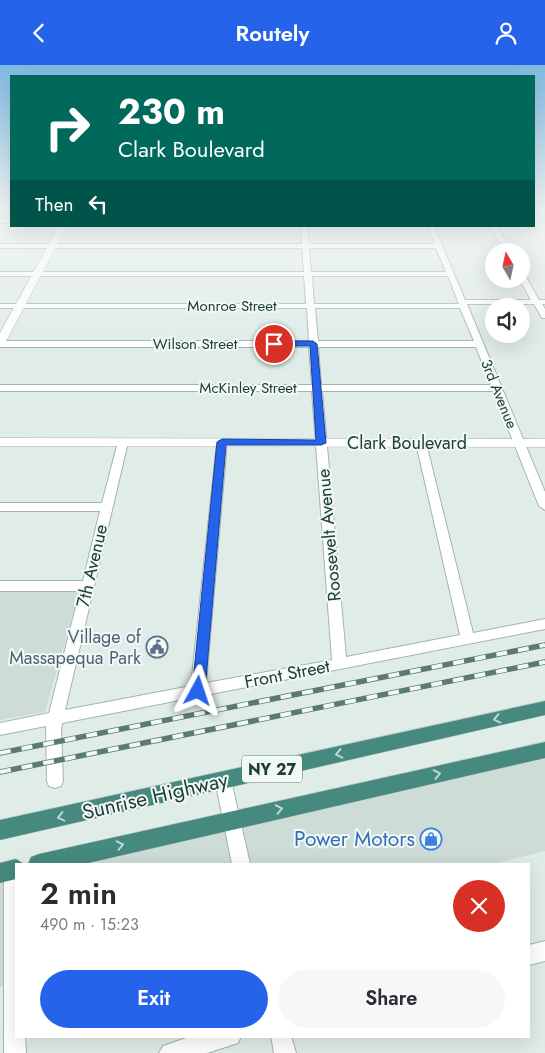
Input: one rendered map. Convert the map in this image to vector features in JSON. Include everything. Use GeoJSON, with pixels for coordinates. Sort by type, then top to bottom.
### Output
{"type":"FeatureCollection","features":[{"type":"Feature","properties":{"kind":"highway","name":"Sunrise Highway"},"geometry":{"type":"LineString","coordinates":[[0,831],[545,708]]}},
{"type":"Feature","properties":{"kind":"highway","name":"NY 27"},"geometry":{"type":"LineString","coordinates":[[43,863],[231,819],[545,750]]}},
{"type":"Feature","properties":{"kind":"street"},"geometry":{"type":"LineString","coordinates":[[0,343],[47,256]]}},
{"type":"Feature","properties":{"kind":"street","name":"Roosevelt Avenue"},"geometry":{"type":"LineString","coordinates":[[307,256],[339,664]]}},
{"type":"Feature","properties":{"kind":"street","name":"3rd Avenue"},"geometry":{"type":"LineString","coordinates":[[443,256],[545,506]]}},
{"type":"Feature","properties":{"kind":"street"},"geometry":{"type":"LineString","coordinates":[[0,274],[450,274]]}},
{"type":"Feature","properties":{"kind":"street"},"geometry":{"type":"LineString","coordinates":[[530,287],[541,302],[545,316]]}},
{"type":"Feature","properties":{"kind":"street","name":"Monroe Street"},"geometry":{"type":"LineString","coordinates":[[0,306],[310,306],[541,302]]}},
{"type":"Feature","properties":{"kind":"street","name":"Wilson Street"},"geometry":{"type":"LineString","coordinates":[[0,343],[479,344]]}},
{"type":"Feature","properties":{"kind":"street","name":"McKinley Street"},"geometry":{"type":"LineString","coordinates":[[0,388],[497,388]]}},
{"type":"Feature","properties":{"kind":"street","name":"Clark Boulevard"},"geometry":{"type":"LineString","coordinates":[[0,442],[545,443]]}},
{"type":"Feature","properties":{"kind":"street","name":"7th Avenue"},"geometry":{"type":"LineString","coordinates":[[56,781],[53,730],[55,719],[123,442]]}},
{"type":"Feature","properties":{"kind":"street"},"geometry":{"type":"LineString","coordinates":[[198,691],[222,442]]}},
{"type":"Feature","properties":{"kind":"street"},"geometry":{"type":"LineString","coordinates":[[420,443],[468,639]]}},
{"type":"Feature","properties":{"kind":"street"},"geometry":{"type":"LineString","coordinates":[[0,507],[106,507]]}},
{"type":"Feature","properties":{"kind":"street"},"geometry":{"type":"LineString","coordinates":[[0,586],[88,586]]}},
{"type":"Feature","properties":{"kind":"street","name":"Front Street"},"geometry":{"type":"LineString","coordinates":[[0,729],[545,624]]}},
{"type":"Feature","properties":{"kind":"street"},"geometry":{"type":"LineString","coordinates":[[222,781],[241,863]]}},
{"type":"Feature","properties":{"kind":"street"},"geometry":{"type":"LineString","coordinates":[[10,870],[15,1053]]}},
{"type":"Feature","properties":{"kind":"street"},"geometry":{"type":"LineString","coordinates":[[530,955],[545,951]]}},
{"type":"Feature","properties":{"kind":"street"},"geometry":{"type":"LineString","coordinates":[[170,1053],[224,1038]]}},
{"type":"Feature","properties":{"kind":"street"},"geometry":{"type":"LineString","coordinates":[[281,1038],[285,1053]]}},
{"type":"Feature","properties":{"kind":"shaded area"},"geometry":{"type":"Polygon","coordinates":[[[80,590],[45,712],[0,720],[0,591],[80,590]]]}},
{"type":"Feature","properties":{"kind":"shaded area"},"geometry":{"type":"Polygon","coordinates":[[[545,749],[545,851],[497,863],[25,863],[545,749]]]}},
{"type":"Feature","properties":{"kind":"shaded area"},"geometry":{"type":"Polygon","coordinates":[[[15,865],[15,983],[0,987],[0,868],[15,865]]]}},
{"type":"Feature","properties":{"kind":"railway"},"geometry":{"type":"LineString","coordinates":[[0,753],[545,645]]}},
{"type":"Feature","properties":{"kind":"railway"},"geometry":{"type":"LineString","coordinates":[[0,772],[545,662]]}},
{"type":"Feature","properties":{"kind":"place","name":"Village of Massapequa Park"},"geometry":{"type":"Point","coordinates":[157,647]}},
{"type":"Feature","properties":{"kind":"place","name":"Power Motors"},"geometry":{"type":"Point","coordinates":[431,839]}},
{"type":"Feature","properties":{"kind":"route"},"geometry":{"type":"LineString","coordinates":[[198,691],[222,442],[321,443],[313,344],[274,344]]}}]}
